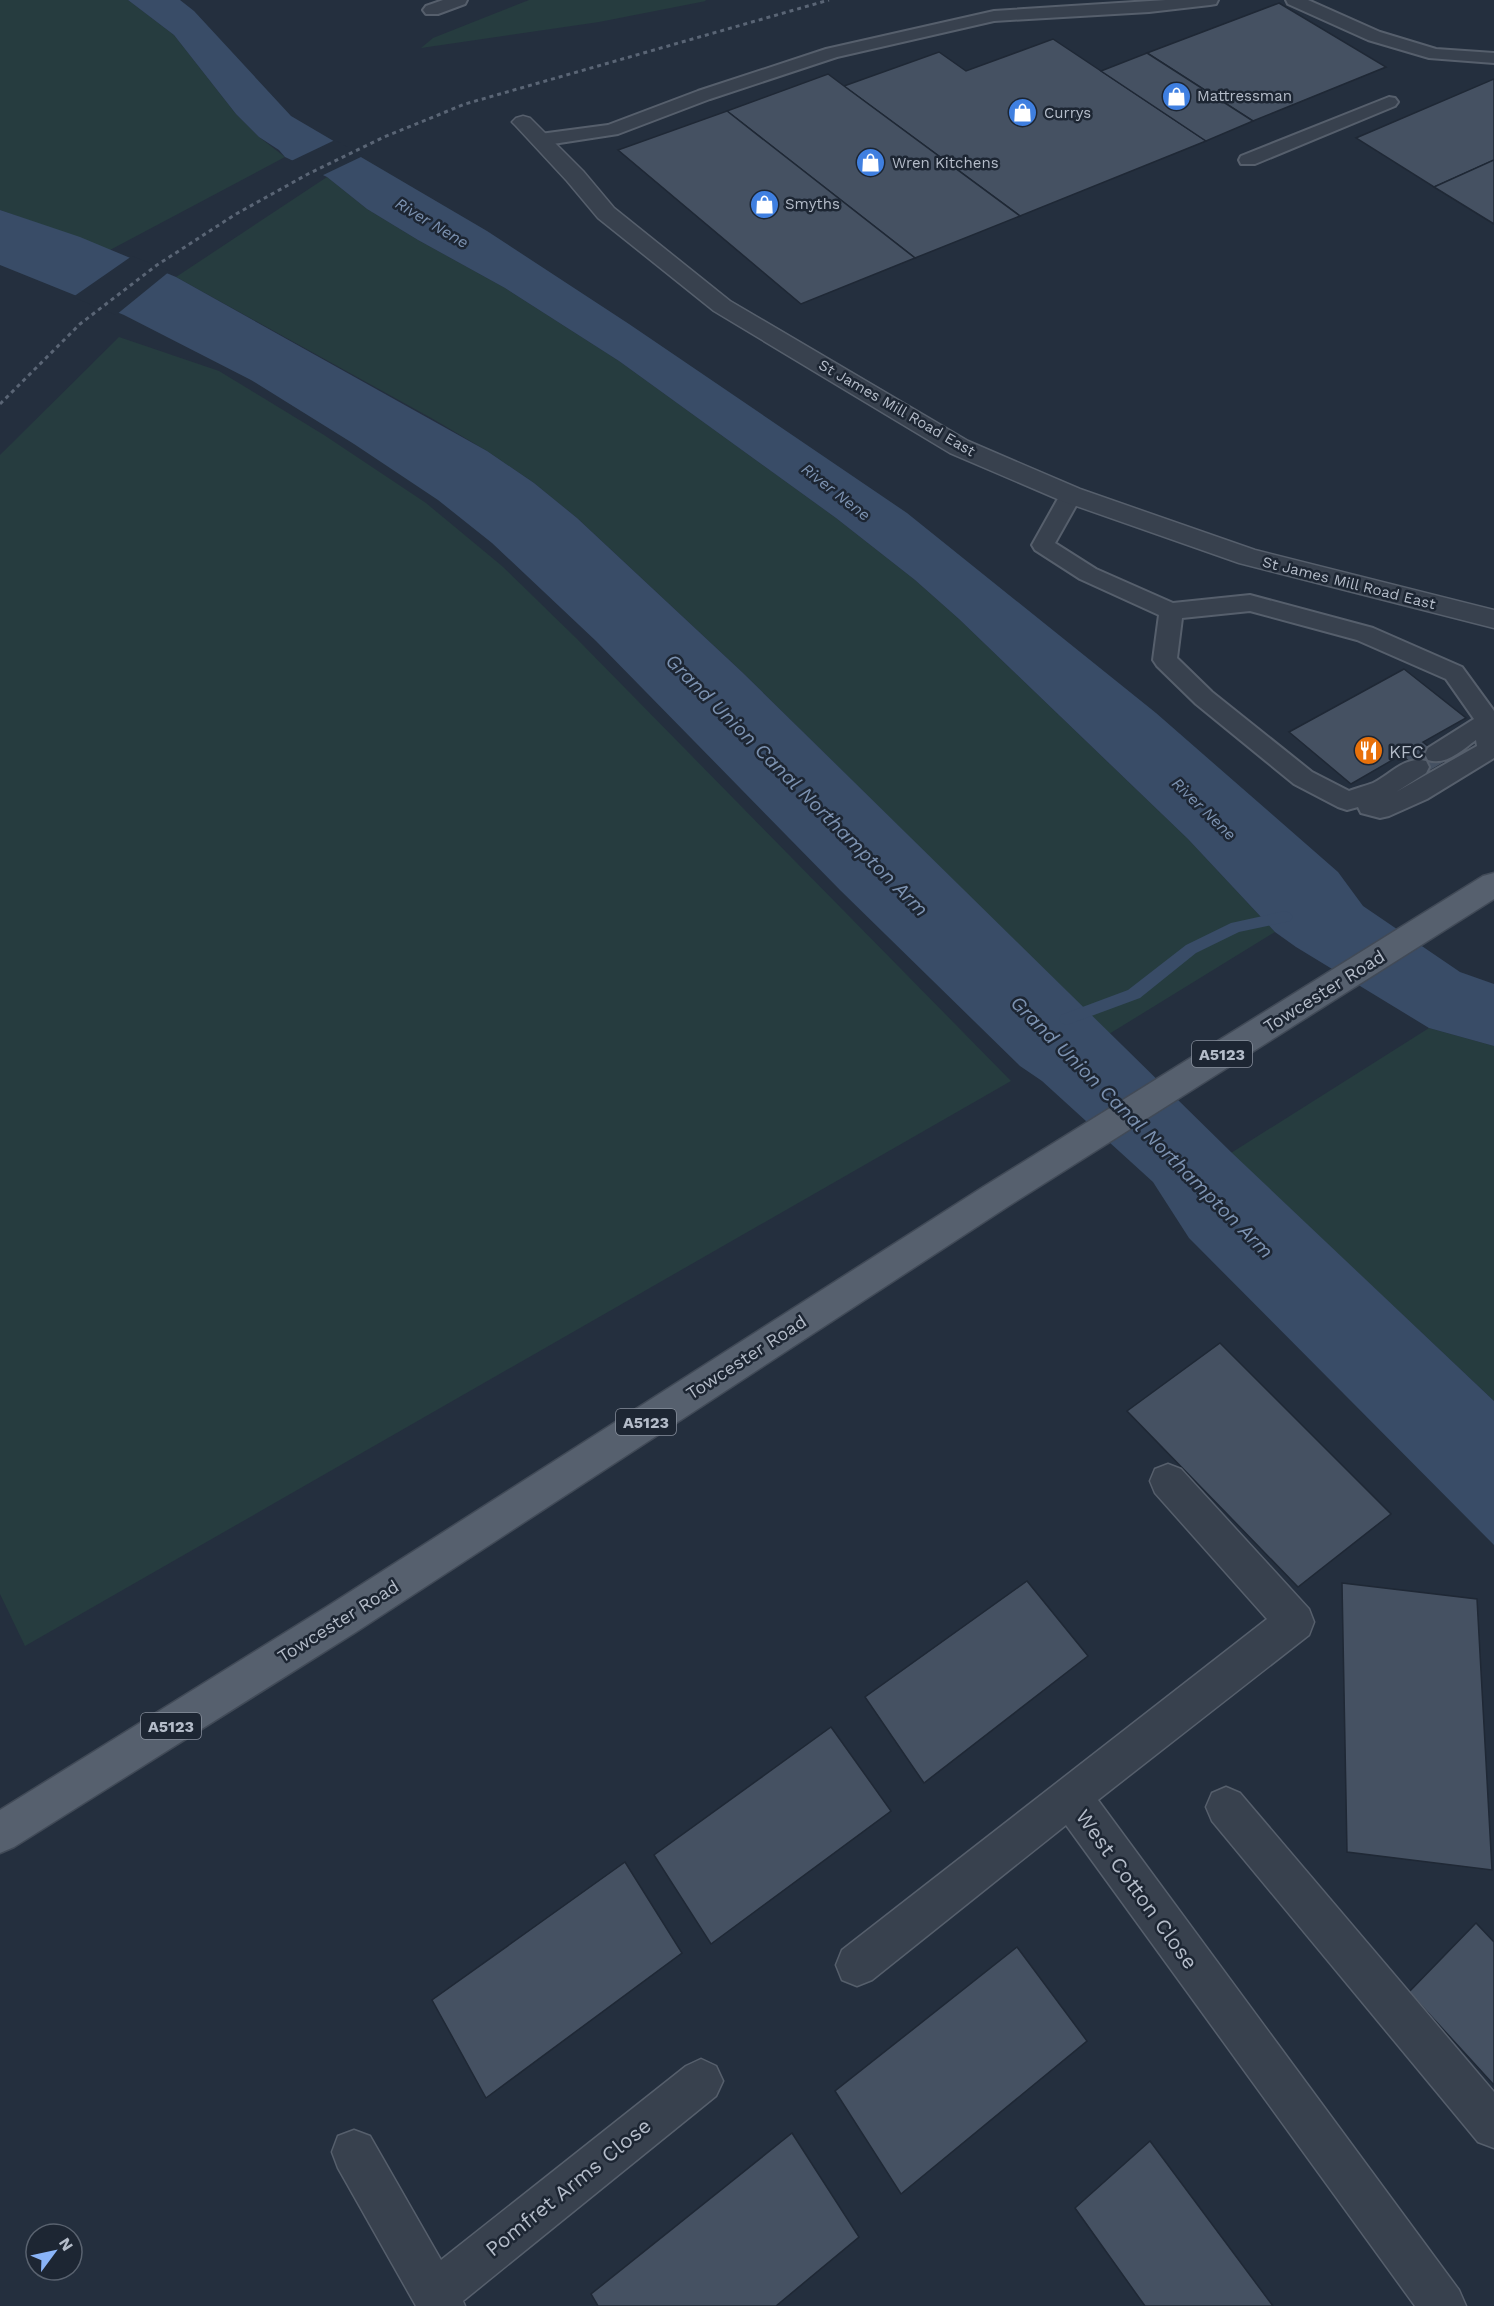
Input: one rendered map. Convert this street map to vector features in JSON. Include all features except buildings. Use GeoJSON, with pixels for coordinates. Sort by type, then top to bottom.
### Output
{"type":"FeatureCollection","features":[{"type":"Feature","properties":{"kind":"main road","name":"Towcester Road"},"geometry":{"type":"LineString","coordinates":[[0,1833],[342,1619],[951,1224],[1494,884]]}},
{"type":"Feature","properties":{"kind":"street","name":"St James Mill Road East"},"geometry":{"type":"LineString","coordinates":[[531,131],[606,213],[722,306],[959,447],[1071,495],[1248,557],[1494,619]]}},
{"type":"Feature","properties":{"kind":"street","name":"St James Mill Road East"},"geometry":{"type":"LineString","coordinates":[[1443,607],[1494,631]]}},
{"type":"Feature","properties":{"kind":"street","name":"West Cotton Close"},"geometry":{"type":"LineString","coordinates":[[1168,1481],[1294,1622],[1069,1797],[1089,1821],[1436,2303]]}},
{"type":"Feature","properties":{"kind":"street"},"geometry":{"type":"LineString","coordinates":[[857,1965],[1069,1797]]}},
{"type":"Feature","properties":{"kind":"street"},"geometry":{"type":"LineString","coordinates":[[1226,1807],[1494,2126]]}},
{"type":"Feature","properties":{"kind":"street","name":"Pomfret Arms Close"},"geometry":{"type":"LineString","coordinates":[[354,2152],[439,2300],[701,2081]]}},
{"type":"Feature","properties":{"kind":"lane"},"geometry":{"type":"LineString","coordinates":[[432,10],[459,0]]}},
{"type":"Feature","properties":{"kind":"lane"},"geometry":{"type":"LineString","coordinates":[[531,131],[612,130],[704,95],[832,53],[994,16],[1149,7],[1210,0]]}},
{"type":"Feature","properties":{"kind":"lane"},"geometry":{"type":"LineString","coordinates":[[1294,0],[1374,36],[1435,54],[1494,58]]}},
{"type":"Feature","properties":{"kind":"lane"},"geometry":{"type":"LineString","coordinates":[[1248,160],[1389,102]]}},
{"type":"Feature","properties":{"kind":"lane"},"geometry":{"type":"LineString","coordinates":[[1071,495],[1043,545],[1088,574],[1171,611],[1250,603],[1365,634],[1454,673],[1488,721],[1489,750],[1418,793],[1380,808],[1347,801],[1303,778],[1204,698],[1165,660],[1171,611]]}},
{"type":"Feature","properties":{"kind":"lane"},"geometry":{"type":"LineString","coordinates":[[1437,754],[1488,721]]}},
{"type":"Feature","properties":{"kind":"lane"},"geometry":{"type":"LineString","coordinates":[[1347,801],[1382,789],[1417,767]]}},
{"type":"Feature","properties":{"kind":"green space"},"geometry":{"type":"Polygon","coordinates":[[[0,0],[128,0],[174,35],[236,114],[259,137],[285,157],[110,250],[0,210],[0,0]]]}},
{"type":"Feature","properties":{"kind":"green space"},"geometry":{"type":"Polygon","coordinates":[[[529,0],[706,1],[599,22],[421,48],[433,38],[529,0]]]}},
{"type":"Feature","properties":{"kind":"green space"},"geometry":{"type":"Polygon","coordinates":[[[327,177],[367,209],[505,288],[619,361],[836,518],[915,580],[959,619],[1188,839],[1275,932],[1109,1034],[742,672],[577,518],[534,483],[487,451],[433,419],[176,277],[327,177]]]}},
{"type":"Feature","properties":{"kind":"green space"},"geometry":{"type":"Polygon","coordinates":[[[119,337],[219,371],[324,435],[426,503],[502,566],[577,639],[1011,1081],[25,1646],[0,1594],[0,455],[119,337]]]}},
{"type":"Feature","properties":{"kind":"green space"},"geometry":{"type":"Polygon","coordinates":[[[1429,1028],[1494,1046],[1494,1401],[1231,1153],[1429,1028]]]}},
{"type":"Feature","properties":{"kind":"water","name":"River Nene"},"geometry":{"type":"Polygon","coordinates":[[[128,0],[180,0],[194,11],[291,116],[487,231],[629,324],[907,513],[1156,713],[1338,872],[1363,906],[1460,972],[1494,984],[1494,1046],[1429,1028],[1275,932],[1188,839],[959,619],[915,580],[836,518],[619,361],[505,288],[367,209],[327,177],[285,157],[279,150],[259,137],[236,114],[174,35],[128,0]]]}},
{"type":"Feature","properties":{"kind":"water","name":"Grand Union Canal Northampton Arm"},"geometry":{"type":"Polygon","coordinates":[[[0,210],[80,237],[176,277],[487,451],[534,483],[577,518],[742,672],[1231,1152],[1494,1401],[1494,1545],[1189,1238],[1153,1182],[1042,1081],[1020,1066],[840,890],[596,641],[492,543],[438,500],[251,380],[124,315],[0,265],[0,210]]]}},
{"type":"Feature","properties":{"kind":"pier"},"geometry":{"type":"Polygon","coordinates":[[[335,140],[363,156],[319,177],[289,162],[335,140]]]}},
{"type":"Feature","properties":{"kind":"pier"},"geometry":{"type":"Polygon","coordinates":[[[132,256],[170,271],[116,315],[73,297],[132,256]]]}},
{"type":"Feature","properties":{"kind":"waterway"},"geometry":{"type":"LineString","coordinates":[[1067,1019],[1134,994],[1191,949],[1236,927],[1285,917]]}},
{"type":"Feature","properties":{"kind":"railway"},"geometry":{"type":"LineString","coordinates":[[0,404],[80,324],[157,265],[236,214],[308,174],[384,137],[465,104],[829,0]]}},
{"type":"Feature","properties":{"kind":"place","name":"Mattressman"},"geometry":{"type":"Point","coordinates":[1176,96]}},
{"type":"Feature","properties":{"kind":"place","name":"Currys"},"geometry":{"type":"Point","coordinates":[1023,113]}},
{"type":"Feature","properties":{"kind":"place","name":"Wren Kitchens"},"geometry":{"type":"Point","coordinates":[871,163]}},
{"type":"Feature","properties":{"kind":"place","name":"Smyths"},"geometry":{"type":"Point","coordinates":[764,204]}},
{"type":"Feature","properties":{"kind":"place","name":"KFC"},"geometry":{"type":"Point","coordinates":[1368,751]}}]}
